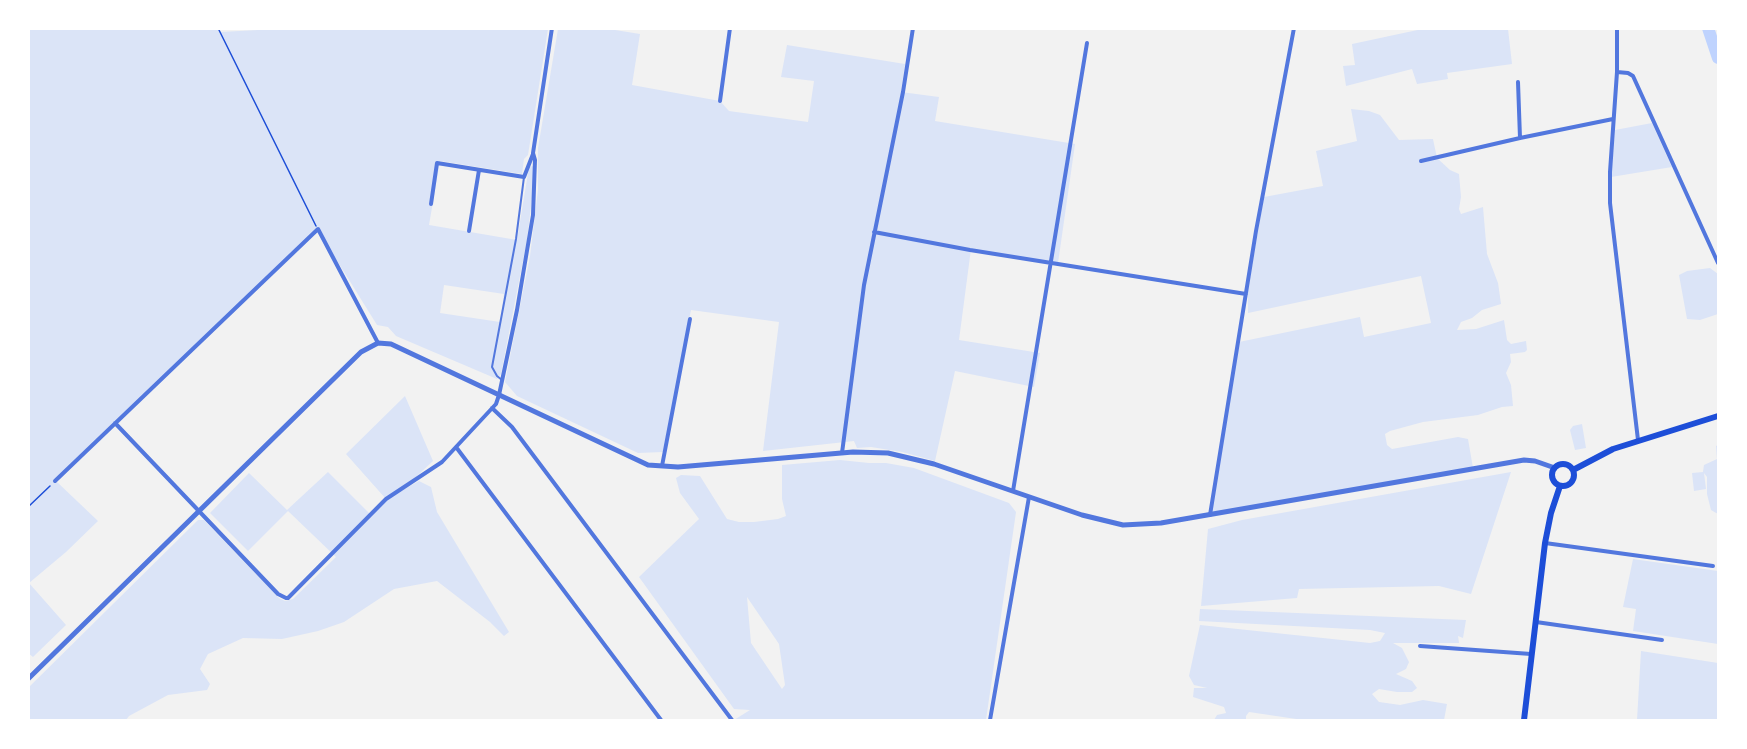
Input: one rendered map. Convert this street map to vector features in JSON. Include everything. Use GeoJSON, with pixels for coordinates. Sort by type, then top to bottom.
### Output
{"type":"FeatureCollection","features":[{"type":"Feature","properties":{"kind":"main road"},"geometry":{"type":"LineString","coordinates":[[1573,470],[1613,449],[1719,416]]}},
{"type":"Feature","properties":{"kind":"main road"},"geometry":{"type":"LineString","coordinates":[[1564,464],[1573,470],[1573,481],[1567,486],[1560,486],[1552,478],[1555,468],[1564,464]]}},
{"type":"Feature","properties":{"kind":"main road"},"geometry":{"type":"LineString","coordinates":[[1524,720],[1545,543],[1551,513],[1560,486]]}},
{"type":"Feature","properties":{"kind":"street"},"geometry":{"type":"LineString","coordinates":[[431,204],[437,163],[524,177],[533,153],[552,28]]}},
{"type":"Feature","properties":{"kind":"street"},"geometry":{"type":"LineString","coordinates":[[720,101],[730,28]]}},
{"type":"Feature","properties":{"kind":"street"},"geometry":{"type":"LineString","coordinates":[[842,453],[864,285],[903,92],[912,28]]}},
{"type":"Feature","properties":{"kind":"street"},"geometry":{"type":"LineString","coordinates":[[1210,515],[1246,294],[1294,28]]}},
{"type":"Feature","properties":{"kind":"street"},"geometry":{"type":"LineString","coordinates":[[1617,28],[1610,203],[1638,440]]}},
{"type":"Feature","properties":{"kind":"street"},"geometry":{"type":"LineString","coordinates":[[1013,491],[1087,43]]}},
{"type":"Feature","properties":{"kind":"street"},"geometry":{"type":"LineString","coordinates":[[1617,72],[1633,76],[1719,263]]}},
{"type":"Feature","properties":{"kind":"street"},"geometry":{"type":"LineString","coordinates":[[1518,82],[1520,138]]}},
{"type":"Feature","properties":{"kind":"street"},"geometry":{"type":"LineString","coordinates":[[1421,161],[1613,119]]}},
{"type":"Feature","properties":{"kind":"street"},"geometry":{"type":"LineString","coordinates":[[115,423],[278,594],[288,598],[386,499],[442,462],[496,404],[517,310],[533,215],[535,160],[533,153]]}},
{"type":"Feature","properties":{"kind":"street"},"geometry":{"type":"LineString","coordinates":[[469,231],[479,170]]}},
{"type":"Feature","properties":{"kind":"street"},"geometry":{"type":"LineString","coordinates":[[55,481],[318,229],[378,343]]}},
{"type":"Feature","properties":{"kind":"street"},"geometry":{"type":"LineString","coordinates":[[873,232],[1246,294]]}},
{"type":"Feature","properties":{"kind":"street"},"geometry":{"type":"LineString","coordinates":[[662,467],[690,319]]}},
{"type":"Feature","properties":{"kind":"street"},"geometry":{"type":"LineString","coordinates":[[28,679],[361,352],[378,343],[391,344],[636,460],[662,467],[879,452],[934,464],[1029,497],[1123,525],[1146,525],[1210,515],[1524,460],[1555,468]]}},
{"type":"Feature","properties":{"kind":"street"},"geometry":{"type":"LineString","coordinates":[[492,408],[512,427],[732,720]]}},
{"type":"Feature","properties":{"kind":"street"},"geometry":{"type":"LineString","coordinates":[[456,447],[661,720]]}},
{"type":"Feature","properties":{"kind":"street"},"geometry":{"type":"LineString","coordinates":[[990,720],[1029,497]]}},
{"type":"Feature","properties":{"kind":"street"},"geometry":{"type":"LineString","coordinates":[[1545,543],[1713,566]]}},
{"type":"Feature","properties":{"kind":"street"},"geometry":{"type":"LineString","coordinates":[[1535,622],[1662,640]]}},
{"type":"Feature","properties":{"kind":"street"},"geometry":{"type":"LineString","coordinates":[[1420,646],[1531,654]]}},
{"type":"Feature","properties":{"kind":"lane"},"geometry":{"type":"LineString","coordinates":[[502,380],[492,367],[508,284],[524,177]]}},
{"type":"Feature","properties":{"kind":"path"},"geometry":{"type":"LineString","coordinates":[[218,28],[318,229]]}},
{"type":"Feature","properties":{"kind":"path"},"geometry":{"type":"LineString","coordinates":[[28,507],[55,481]]}},
{"type":"Feature","properties":{"kind":"shaded area"},"geometry":{"type":"Polygon","coordinates":[[[218,28],[221,32],[295,28],[548,29],[528,155],[524,159],[522,174],[440,161],[429,225],[517,240],[529,167],[533,166],[533,189],[527,240],[501,374],[497,379],[396,336],[388,327],[377,325],[318,230],[56,481],[98,521],[29,583],[66,625],[33,657],[28,653],[28,29],[218,28]],[[444,285],[440,313],[500,322],[504,294],[444,285]]]}},
{"type":"Feature","properties":{"kind":"shaded area"},"geometry":{"type":"Polygon","coordinates":[[[1427,28],[1508,29],[1512,64],[1447,73],[1448,79],[1417,84],[1412,69],[1346,86],[1343,66],[1355,65],[1352,44],[1427,28]]]}},
{"type":"Feature","properties":{"kind":"shaded area"},"geometry":{"type":"Polygon","coordinates":[[[558,29],[609,29],[640,34],[632,85],[720,101],[729,111],[808,122],[814,81],[781,77],[787,45],[905,64],[901,92],[939,97],[935,121],[1075,144],[1058,263],[971,249],[959,340],[1040,353],[1034,387],[955,371],[935,461],[902,452],[871,447],[857,448],[854,441],[763,451],[779,322],[691,310],[663,452],[638,453],[517,396],[505,382],[530,256],[538,190],[538,148],[558,29]]]}},
{"type":"Feature","properties":{"kind":"shaded area"},"geometry":{"type":"Polygon","coordinates":[[[1351,109],[1380,115],[1399,140],[1433,139],[1437,158],[1450,170],[1459,174],[1461,214],[1483,207],[1487,254],[1498,283],[1501,304],[1482,310],[1472,318],[1461,322],[1457,330],[1476,329],[1504,320],[1507,340],[1511,344],[1526,341],[1527,350],[1525,352],[1510,354],[1511,362],[1506,373],[1511,385],[1513,406],[1478,415],[1423,422],[1385,434],[1387,445],[1392,449],[1458,437],[1468,439],[1473,468],[1210,513],[1239,342],[1360,317],[1364,337],[1431,323],[1421,276],[1248,313],[1248,289],[1264,197],[1323,186],[1316,151],[1357,141],[1351,109]]]}},
{"type":"Feature","properties":{"kind":"shaded area"},"geometry":{"type":"Polygon","coordinates":[[[1652,123],[1672,167],[1611,177],[1615,130],[1652,123]]]}},
{"type":"Feature","properties":{"kind":"shaded area"},"geometry":{"type":"Polygon","coordinates":[[[1710,268],[1718,274],[1718,314],[1700,320],[1687,319],[1679,275],[1687,271],[1710,268]]]}},
{"type":"Feature","properties":{"kind":"shaded area"},"geometry":{"type":"Polygon","coordinates":[[[405,396],[433,461],[401,491],[419,481],[431,487],[437,512],[509,632],[504,636],[490,622],[437,581],[394,589],[344,622],[318,631],[282,639],[243,638],[208,654],[200,669],[210,684],[207,690],[168,695],[129,716],[126,720],[29,720],[29,687],[198,520],[204,520],[279,598],[285,601],[293,599],[336,557],[288,511],[248,551],[210,513],[249,473],[287,510],[328,472],[371,515],[386,499],[346,454],[405,396]]]}},
{"type":"Feature","properties":{"kind":"shaded area"},"geometry":{"type":"Polygon","coordinates":[[[1582,424],[1586,448],[1575,450],[1570,430],[1573,426],[1582,424]]]}},
{"type":"Feature","properties":{"kind":"shaded area"},"geometry":{"type":"Polygon","coordinates":[[[1718,445],[1718,514],[1711,510],[1707,494],[1707,477],[1704,473],[1706,489],[1694,491],[1692,473],[1703,472],[1704,465],[1717,459],[1716,446],[1718,445]]]}},
{"type":"Feature","properties":{"kind":"shaded area"},"geometry":{"type":"Polygon","coordinates":[[[840,460],[886,463],[914,468],[1009,503],[1016,512],[986,720],[734,720],[750,710],[734,709],[639,577],[699,519],[680,493],[676,478],[681,475],[700,476],[727,519],[754,522],[786,516],[782,499],[782,465],[840,460]],[[747,597],[751,643],[782,689],[785,685],[779,644],[747,597]]]}},
{"type":"Feature","properties":{"kind":"shaded area"},"geometry":{"type":"Polygon","coordinates":[[[1511,472],[1471,594],[1439,586],[1299,589],[1297,598],[1201,606],[1208,529],[1242,520],[1511,472]]]}},
{"type":"Feature","properties":{"kind":"shaded area"},"geometry":{"type":"Polygon","coordinates":[[[1633,559],[1718,571],[1718,644],[1633,631],[1636,609],[1623,607],[1633,559]]]}},
{"type":"Feature","properties":{"kind":"shaded area"},"geometry":{"type":"Polygon","coordinates":[[[1200,609],[1466,620],[1463,638],[1458,636],[1459,643],[1393,643],[1402,648],[1409,662],[1406,669],[1396,674],[1412,681],[1417,688],[1412,692],[1379,689],[1372,694],[1379,702],[1400,705],[1423,700],[1447,704],[1444,720],[1303,720],[1249,712],[1246,720],[1214,720],[1217,715],[1226,713],[1224,707],[1193,697],[1194,688],[1207,688],[1194,685],[1189,676],[1200,625],[1370,643],[1380,641],[1385,633],[1370,630],[1199,621],[1200,609]]]}},
{"type":"Feature","properties":{"kind":"shaded area"},"geometry":{"type":"Polygon","coordinates":[[[1641,651],[1718,663],[1718,720],[1637,720],[1641,651]]]}},
{"type":"Feature","properties":{"kind":"waterway"},"geometry":{"type":"LineString","coordinates":[[1708,28],[1718,58]]}}]}
